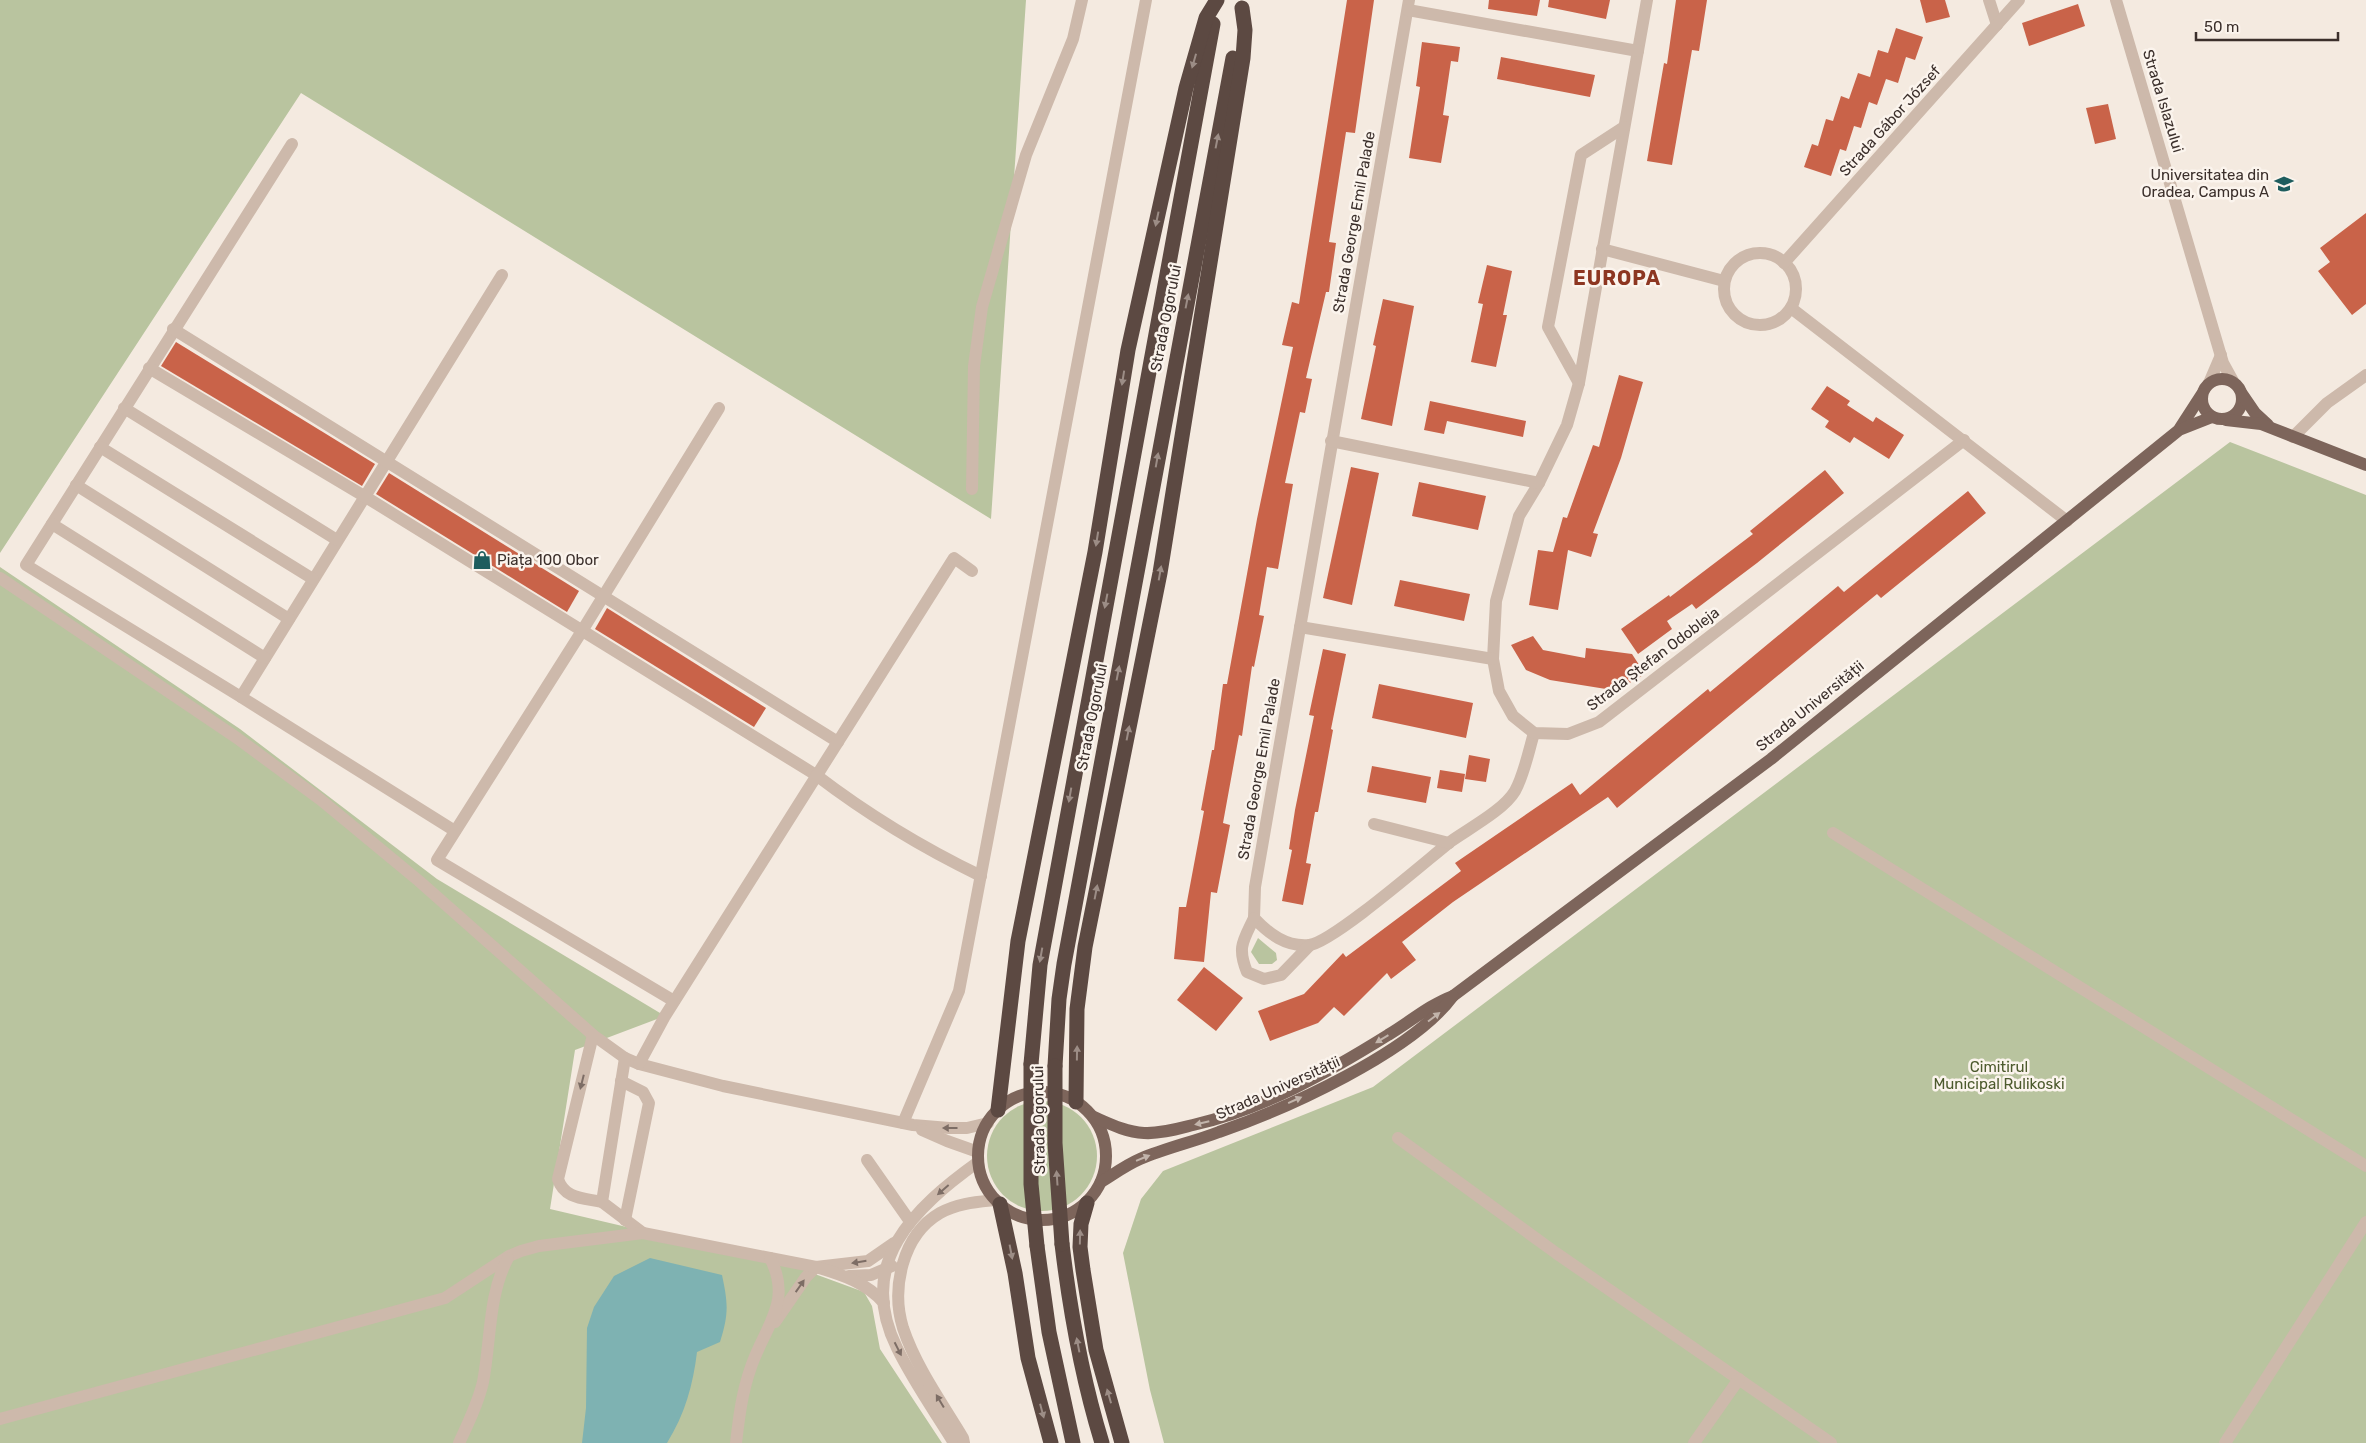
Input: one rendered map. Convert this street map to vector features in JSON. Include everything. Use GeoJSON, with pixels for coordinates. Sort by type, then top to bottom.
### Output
{"type":"FeatureCollection","features":[{"type":"Feature","properties":{"kind":"highway","name":"Strada Ogorului"},"geometry":{"type":"LineString","coordinates":[[1073,1443],[1049,1332],[1037,1246],[1031,1184],[1031,1064],[1040,965],[1217,0]]}},
{"type":"Feature","properties":{"kind":"highway"},"geometry":{"type":"LineString","coordinates":[[998,1110],[1018,941],[1094,552],[1128,350],[1186,88],[1206,18],[1217,0]]}},
{"type":"Feature","properties":{"kind":"highway","name":"Strada Ogorului"},"geometry":{"type":"LineString","coordinates":[[1102,1443],[1082,1365],[1069,1301],[1062,1244],[1055,1143],[1055,1066],[1059,999],[1243,4]]}},
{"type":"Feature","properties":{"kind":"highway"},"geometry":{"type":"LineString","coordinates":[[1076,1102],[1077,1009],[1085,947],[1160,573],[1243,58],[1245,30],[1243,4]]}},
{"type":"Feature","properties":{"kind":"highway"},"geometry":{"type":"LineString","coordinates":[[998,1202],[1015,1273],[1028,1358],[1050,1443]]}},
{"type":"Feature","properties":{"kind":"highway"},"geometry":{"type":"LineString","coordinates":[[1087,1203],[1080,1224],[1083,1270],[1096,1350],[1122,1443]]}},
{"type":"Feature","properties":{"kind":"main road"},"geometry":{"type":"LineString","coordinates":[[2274,429],[2255,413],[2234,383],[2222,379],[2209,383],[2202,394],[2203,408],[2212,418],[2249,422],[2274,429],[2366,466]]}},
{"type":"Feature","properties":{"kind":"main road","name":"Strada Universității"},"geometry":{"type":"LineString","coordinates":[[1094,1117],[1130,1132],[1145,1133],[1176,1129],[1220,1119],[1320,1076],[1390,1034],[1438,1002],[1453,996],[1771,759],[2179,430],[2202,394]]}},
{"type":"Feature","properties":{"kind":"main road"},"geometry":{"type":"LineString","coordinates":[[2226,420],[2237,413],[2241,407],[2242,394]]}},
{"type":"Feature","properties":{"kind":"main road","name":"Strada Universității"},"geometry":{"type":"LineString","coordinates":[[2179,430],[2212,418]]}},
{"type":"Feature","properties":{"kind":"main road","name":"Strada Universității"},"geometry":{"type":"LineString","coordinates":[[1101,1182],[1139,1159],[1221,1132],[1325,1087],[1396,1046],[1442,1011],[1453,996]]}},
{"type":"Feature","properties":{"kind":"main road"},"geometry":{"type":"LineString","coordinates":[[1053,1093],[1076,1102],[1094,1117],[1102,1132],[1106,1149],[1106,1166],[1101,1182],[1087,1203],[1067,1215],[1044,1220],[1028,1219],[1013,1213],[998,1202],[981,1176],[978,1157],[980,1142],[988,1123],[998,1110],[1012,1100],[1028,1094],[1053,1093]]}},
{"type":"Feature","properties":{"kind":"street"},"geometry":{"type":"LineString","coordinates":[[972,489],[974,366],[982,307],[1026,155],[1073,39],[1082,0]]}},
{"type":"Feature","properties":{"kind":"street"},"geometry":{"type":"LineString","coordinates":[[908,1124],[959,991],[1146,0]]}},
{"type":"Feature","properties":{"kind":"street"},"geometry":{"type":"LineString","coordinates":[[1534,733],[1513,716],[1498,691],[1493,659],[1496,601],[1519,516],[1539,483],[1567,426],[1579,383],[1647,0]]}},
{"type":"Feature","properties":{"kind":"street"},"geometry":{"type":"LineString","coordinates":[[1989,0],[1997,25]]}},
{"type":"Feature","properties":{"kind":"street","name":"Strada Gábor József"},"geometry":{"type":"LineString","coordinates":[[1784,263],[2019,0]]}},
{"type":"Feature","properties":{"kind":"street","name":"Strada Islazului"},"geometry":{"type":"LineString","coordinates":[[2116,0],[2221,355],[2234,383]]}},
{"type":"Feature","properties":{"kind":"street","name":"Strada George Emil Palade"},"geometry":{"type":"LineString","coordinates":[[1534,733],[1515,791],[1502,805],[1449,843],[1335,933],[1310,945],[1281,974],[1264,979],[1247,972],[1241,956],[1244,941],[1254,918],[1255,887],[1409,5],[1638,51]]}},
{"type":"Feature","properties":{"kind":"street"},"geometry":{"type":"LineString","coordinates":[[1579,383],[1548,327],[1581,154],[1624,127]]}},
{"type":"Feature","properties":{"kind":"street"},"geometry":{"type":"LineString","coordinates":[[292,144],[173,329],[26,565],[455,831]]}},
{"type":"Feature","properties":{"kind":"street"},"geometry":{"type":"LineString","coordinates":[[1602,250],[1724,282]]}},
{"type":"Feature","properties":{"kind":"street"},"geometry":{"type":"LineString","coordinates":[[1756,253],[1769,254],[1784,263],[1792,271],[1796,283],[1796,296],[1791,308],[1777,321],[1765,325],[1741,320],[1731,310],[1726,299],[1724,282],[1731,268],[1740,260],[1756,253]]}},
{"type":"Feature","properties":{"kind":"street"},"geometry":{"type":"LineString","coordinates":[[241,697],[502,275]]}},
{"type":"Feature","properties":{"kind":"street"},"geometry":{"type":"LineString","coordinates":[[1791,308],[2067,521]]}},
{"type":"Feature","properties":{"kind":"street"},"geometry":{"type":"LineString","coordinates":[[173,329],[838,742]]}},
{"type":"Feature","properties":{"kind":"street"},"geometry":{"type":"LineString","coordinates":[[2209,383],[2221,355]]}},
{"type":"Feature","properties":{"kind":"street"},"geometry":{"type":"LineString","coordinates":[[149,368],[364,496],[816,775],[846,798],[924,846],[981,876]]}},
{"type":"Feature","properties":{"kind":"street"},"geometry":{"type":"LineString","coordinates":[[2293,437],[2327,403],[2366,375]]}},
{"type":"Feature","properties":{"kind":"street"},"geometry":{"type":"LineString","coordinates":[[124,408],[337,540]]}},
{"type":"Feature","properties":{"kind":"street"},"geometry":{"type":"LineString","coordinates":[[674,1001],[437,860],[604,596],[719,408]]}},
{"type":"Feature","properties":{"kind":"street","name":"Strada Ștefan Odobleja"},"geometry":{"type":"LineString","coordinates":[[1534,733],[1568,734],[1599,722],[1964,440]]}},
{"type":"Feature","properties":{"kind":"street"},"geometry":{"type":"LineString","coordinates":[[1332,441],[1539,483]]}},
{"type":"Feature","properties":{"kind":"street"},"geometry":{"type":"LineString","coordinates":[[100,447],[313,579]]}},
{"type":"Feature","properties":{"kind":"street"},"geometry":{"type":"LineString","coordinates":[[76,485],[289,619]]}},
{"type":"Feature","properties":{"kind":"street"},"geometry":{"type":"LineString","coordinates":[[52,524],[265,658]]}},
{"type":"Feature","properties":{"kind":"street"},"geometry":{"type":"LineString","coordinates":[[639,1064],[674,1001],[954,558],[972,571]]}},
{"type":"Feature","properties":{"kind":"street"},"geometry":{"type":"LineString","coordinates":[[0,578],[237,738],[321,800],[419,881],[593,1034],[625,1058],[639,1064],[700,1080],[908,1124],[967,1128],[988,1123]]}},
{"type":"Feature","properties":{"kind":"street"},"geometry":{"type":"LineString","coordinates":[[1300,627],[1493,659]]}},
{"type":"Feature","properties":{"kind":"street"},"geometry":{"type":"LineString","coordinates":[[1374,824],[1449,843]]}},
{"type":"Feature","properties":{"kind":"street"},"geometry":{"type":"LineString","coordinates":[[1833,833],[2366,1166]]}},
{"type":"Feature","properties":{"kind":"street"},"geometry":{"type":"LineString","coordinates":[[1254,918],[1267,932],[1285,942],[1310,945]]}},
{"type":"Feature","properties":{"kind":"street"},"geometry":{"type":"LineString","coordinates":[[593,1034],[558,1179],[564,1191],[572,1196],[602,1202],[643,1233]]}},
{"type":"Feature","properties":{"kind":"street"},"geometry":{"type":"LineString","coordinates":[[602,1202],[625,1058]]}},
{"type":"Feature","properties":{"kind":"street"},"geometry":{"type":"LineString","coordinates":[[622,1081],[643,1092],[649,1103],[625,1220]]}},
{"type":"Feature","properties":{"kind":"street"},"geometry":{"type":"LineString","coordinates":[[908,1124],[978,1157],[910,1220],[896,1241],[885,1270],[884,1302],[888,1327],[897,1348],[954,1443]]}},
{"type":"Feature","properties":{"kind":"street"},"geometry":{"type":"LineString","coordinates":[[1398,1138],[1556,1253],[1831,1443]]}},
{"type":"Feature","properties":{"kind":"street"},"geometry":{"type":"LineString","coordinates":[[867,1160],[910,1220]]}},
{"type":"Feature","properties":{"kind":"street"},"geometry":{"type":"LineString","coordinates":[[964,1443],[963,1438],[926,1378],[903,1328],[897,1298],[900,1274],[906,1256],[917,1236],[938,1214],[961,1204],[998,1202]]}},
{"type":"Feature","properties":{"kind":"street"},"geometry":{"type":"LineString","coordinates":[[2225,1443],[2366,1222]]}},
{"type":"Feature","properties":{"kind":"street"},"geometry":{"type":"LineString","coordinates":[[0,1419],[445,1298],[509,1256],[539,1246],[643,1233],[816,1267],[842,1275],[874,1292],[884,1302]]}},
{"type":"Feature","properties":{"kind":"street"},"geometry":{"type":"LineString","coordinates":[[766,1335],[806,1276],[816,1267],[868,1261],[896,1241]]}},
{"type":"Feature","properties":{"kind":"street"},"geometry":{"type":"LineString","coordinates":[[459,1443],[471,1418],[483,1383],[500,1272],[509,1256]]}},
{"type":"Feature","properties":{"kind":"street"},"geometry":{"type":"LineString","coordinates":[[842,1275],[859,1276],[885,1270],[906,1256]]}},
{"type":"Feature","properties":{"kind":"street"},"geometry":{"type":"LineString","coordinates":[[736,1443],[741,1398],[751,1366],[766,1335],[780,1293],[780,1280],[770,1258]]}},
{"type":"Feature","properties":{"kind":"street"},"geometry":{"type":"LineString","coordinates":[[1694,1443],[1739,1379]]}},
{"type":"Feature","properties":{"kind":"green space"},"geometry":{"type":"Polygon","coordinates":[[[0,0],[1026,0],[991,519],[301,93],[0,553],[0,0]]]}},
{"type":"Feature","properties":{"kind":"green space","name":"Cimitirul Municipal Rulikoski"},"geometry":{"type":"Polygon","coordinates":[[[2230,442],[2366,495],[2366,1443],[1164,1443],[1150,1390],[1123,1253],[1141,1199],[1163,1171],[1373,1087],[2230,442]]]}},
{"type":"Feature","properties":{"kind":"green space"},"geometry":{"type":"Polygon","coordinates":[[[0,567],[240,729],[437,879],[665,1016],[575,1050],[550,1209],[793,1266],[864,1292],[872,1306],[880,1349],[942,1443],[0,1443],[0,567]]]}},
{"type":"Feature","properties":{"kind":"green space"},"geometry":{"type":"Polygon","coordinates":[[[1258,938],[1276,953],[1277,960],[1272,964],[1259,964],[1251,952],[1258,938]]]}},
{"type":"Feature","properties":{"kind":"green space"},"geometry":{"type":"Polygon","coordinates":[[[1042,1101],[1063,1105],[1081,1117],[1093,1135],[1097,1156],[1093,1177],[1081,1195],[1063,1207],[1042,1211],[1021,1207],[1003,1195],[991,1177],[987,1156],[991,1135],[1003,1117],[1021,1105],[1042,1101]]]}},
{"type":"Feature","properties":{"kind":"water"},"geometry":{"type":"Polygon","coordinates":[[[650,1258],[722,1275],[727,1309],[720,1342],[697,1352],[687,1399],[679,1421],[667,1443],[582,1443],[586,1408],[587,1328],[594,1307],[614,1276],[650,1258]]]}},
{"type":"Feature","properties":{"kind":"building"},"geometry":{"type":"Polygon","coordinates":[[[1347,0],[1374,0],[1355,133],[1346,132],[1329,242],[1336,243],[1329,292],[1326,292],[1306,378],[1312,379],[1305,413],[1300,412],[1285,483],[1293,484],[1278,569],[1267,567],[1259,615],[1264,616],[1254,667],[1252,666],[1242,736],[1239,735],[1223,823],[1230,825],[1217,893],[1211,892],[1204,962],[1174,959],[1179,907],[1186,907],[1204,811],[1201,810],[1212,750],[1214,750],[1223,684],[1227,684],[1257,519],[1293,347],[1282,345],[1292,302],[1299,304],[1347,0]]]}},
{"type":"Feature","properties":{"kind":"building"},"geometry":{"type":"Polygon","coordinates":[[[1489,0],[1540,0],[1537,16],[1488,9],[1489,0]]]}},
{"type":"Feature","properties":{"kind":"building"},"geometry":{"type":"Polygon","coordinates":[[[1549,0],[1610,0],[1606,19],[1548,7],[1549,0]]]}},
{"type":"Feature","properties":{"kind":"building"},"geometry":{"type":"Polygon","coordinates":[[[1676,0],[1707,0],[1699,51],[1692,50],[1672,165],[1647,161],[1664,63],[1667,64],[1676,0]]]}},
{"type":"Feature","properties":{"kind":"building"},"geometry":{"type":"Polygon","coordinates":[[[1920,0],[1945,0],[1950,17],[1926,23],[1920,0]]]}},
{"type":"Feature","properties":{"kind":"building"},"geometry":{"type":"Polygon","coordinates":[[[2078,4],[2085,26],[2029,46],[2022,23],[2078,4]]]}},
{"type":"Feature","properties":{"kind":"building"},"geometry":{"type":"Polygon","coordinates":[[[1896,28],[1923,37],[1915,60],[1906,57],[1898,83],[1886,79],[1877,105],[1869,102],[1861,128],[1854,126],[1846,151],[1840,149],[1831,176],[1804,167],[1812,144],[1818,146],[1826,119],[1833,121],[1841,96],[1849,99],[1858,73],[1870,77],[1878,50],[1888,53],[1896,28]]]}},
{"type":"Feature","properties":{"kind":"building"},"geometry":{"type":"Polygon","coordinates":[[[1422,42],[1460,47],[1458,62],[1451,61],[1443,115],[1449,116],[1441,163],[1409,158],[1420,87],[1416,86],[1422,42]]]}},
{"type":"Feature","properties":{"kind":"building"},"geometry":{"type":"Polygon","coordinates":[[[1501,57],[1595,75],[1590,97],[1497,79],[1501,57]]]}},
{"type":"Feature","properties":{"kind":"building"},"geometry":{"type":"Polygon","coordinates":[[[2108,104],[2116,139],[2095,144],[2086,108],[2108,104]]]}},
{"type":"Feature","properties":{"kind":"building"},"geometry":{"type":"Polygon","coordinates":[[[2366,213],[2366,304],[2352,315],[2318,271],[2330,262],[2320,248],[2366,213]]]}},
{"type":"Feature","properties":{"kind":"building"},"geometry":{"type":"Polygon","coordinates":[[[1487,265],[1512,271],[1503,315],[1507,315],[1496,367],[1471,362],[1483,304],[1478,303],[1487,265]]]}},
{"type":"Feature","properties":{"kind":"building"},"geometry":{"type":"Polygon","coordinates":[[[1383,299],[1414,306],[1392,426],[1361,419],[1376,346],[1373,345],[1383,299]]]}},
{"type":"Feature","properties":{"kind":"building"},"geometry":{"type":"Polygon","coordinates":[[[176,342],[375,464],[362,486],[161,366],[176,342]]]}},
{"type":"Feature","properties":{"kind":"building"},"geometry":{"type":"Polygon","coordinates":[[[1619,375],[1643,382],[1621,458],[1593,533],[1598,534],[1591,557],[1568,550],[1558,610],[1529,605],[1538,550],[1553,552],[1563,517],[1567,518],[1593,445],[1599,447],[1619,375]]]}},
{"type":"Feature","properties":{"kind":"building"},"geometry":{"type":"Polygon","coordinates":[[[1827,386],[1850,401],[1847,405],[1873,422],[1876,417],[1904,435],[1889,459],[1854,437],[1850,443],[1825,427],[1829,421],[1811,409],[1827,386]]]}},
{"type":"Feature","properties":{"kind":"building"},"geometry":{"type":"Polygon","coordinates":[[[1430,401],[1526,421],[1523,437],[1447,421],[1444,434],[1424,430],[1430,401]]]}},
{"type":"Feature","properties":{"kind":"building"},"geometry":{"type":"Polygon","coordinates":[[[1351,467],[1379,473],[1352,605],[1323,598],[1351,467]]]}},
{"type":"Feature","properties":{"kind":"building"},"geometry":{"type":"Polygon","coordinates":[[[1825,470],[1844,493],[1696,609],[1692,604],[1667,621],[1672,629],[1638,654],[1621,629],[1669,595],[1670,597],[1753,534],[1750,531],[1825,470]]]}},
{"type":"Feature","properties":{"kind":"building"},"geometry":{"type":"Polygon","coordinates":[[[389,473],[579,591],[567,612],[376,494],[389,473]]]}},
{"type":"Feature","properties":{"kind":"building"},"geometry":{"type":"Polygon","coordinates":[[[1419,482],[1486,496],[1478,530],[1412,516],[1419,482]]]}},
{"type":"Feature","properties":{"kind":"building"},"geometry":{"type":"Polygon","coordinates":[[[1968,491],[1986,513],[1881,598],[1877,594],[1617,808],[1608,797],[1453,902],[1402,942],[1416,960],[1391,979],[1387,973],[1344,1016],[1334,1007],[1318,1023],[1270,1041],[1258,1011],[1304,994],[1343,953],[1346,957],[1461,871],[1455,863],[1572,783],[1580,795],[1708,689],[1710,692],[1838,586],[1844,592],[1968,491]]]}},
{"type":"Feature","properties":{"kind":"building"},"geometry":{"type":"Polygon","coordinates":[[[1400,580],[1470,594],[1464,621],[1394,606],[1400,580]]]}},
{"type":"Feature","properties":{"kind":"building"},"geometry":{"type":"Polygon","coordinates":[[[607,608],[766,708],[754,727],[595,629],[607,608]]]}},
{"type":"Feature","properties":{"kind":"building"},"geometry":{"type":"Polygon","coordinates":[[[1533,636],[1543,650],[1585,658],[1586,648],[1632,654],[1645,674],[1626,685],[1606,689],[1550,680],[1526,670],[1511,645],[1533,636]]]}},
{"type":"Feature","properties":{"kind":"building"},"geometry":{"type":"Polygon","coordinates":[[[1323,649],[1346,654],[1331,729],[1333,730],[1318,812],[1315,812],[1306,863],[1311,864],[1303,905],[1282,901],[1292,850],[1289,849],[1295,810],[1314,716],[1309,715],[1323,649]]]}},
{"type":"Feature","properties":{"kind":"building"},"geometry":{"type":"Polygon","coordinates":[[[1379,684],[1473,703],[1466,738],[1372,718],[1379,684]]]}},
{"type":"Feature","properties":{"kind":"building"},"geometry":{"type":"Polygon","coordinates":[[[1469,755],[1490,759],[1486,782],[1465,779],[1469,755]]]}},
{"type":"Feature","properties":{"kind":"building"},"geometry":{"type":"Polygon","coordinates":[[[1372,766],[1431,777],[1426,803],[1367,792],[1372,766]]]}},
{"type":"Feature","properties":{"kind":"building"},"geometry":{"type":"Polygon","coordinates":[[[1440,770],[1465,774],[1462,792],[1437,788],[1440,770]]]}},
{"type":"Feature","properties":{"kind":"building"},"geometry":{"type":"Polygon","coordinates":[[[1204,967],[1243,998],[1216,1031],[1177,1000],[1204,967]]]}},
{"type":"Feature","properties":{"kind":"place","name":"Universitatea din Oradea, Campus A"},"geometry":{"type":"Point","coordinates":[2284,184]}},
{"type":"Feature","properties":{"kind":"place","name":"Piața 100 Obor"},"geometry":{"type":"Point","coordinates":[482,560]}},
{"type":"Feature","properties":{"kind":"district","name":"EUROPA"},"geometry":{"type":"Point","coordinates":[1617,278]}}]}
